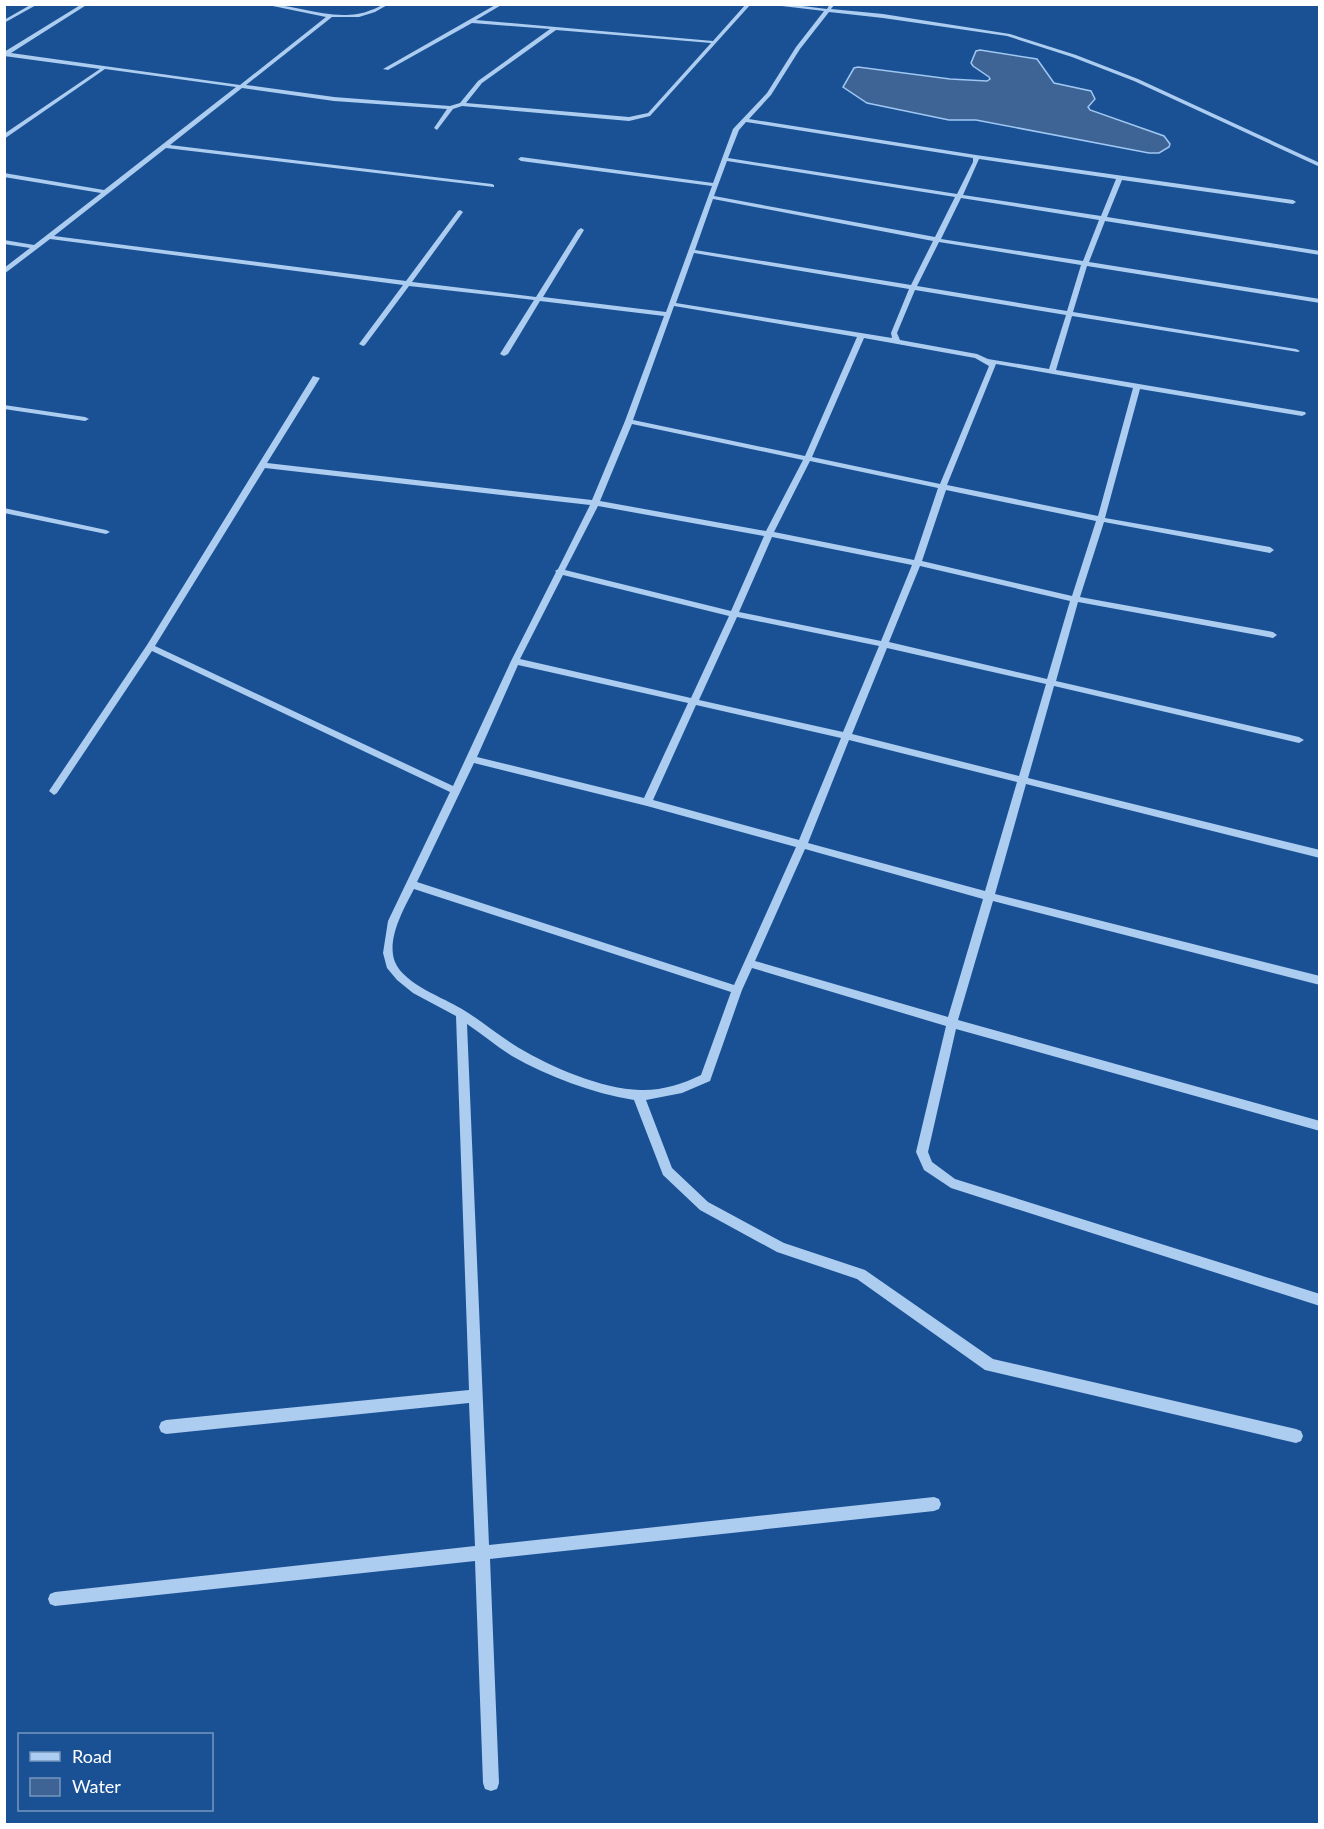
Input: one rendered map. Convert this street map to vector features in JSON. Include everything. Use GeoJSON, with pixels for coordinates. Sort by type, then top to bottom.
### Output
{"type":"FeatureCollection","features":[{"type":"Feature","properties":{"kind":"street"},"geometry":{"type":"LineString","coordinates":[[4,22],[36,4]]}},
{"type":"Feature","properties":{"kind":"street"},"geometry":{"type":"LineString","coordinates":[[5,55],[86,4]]}},
{"type":"Feature","properties":{"kind":"street"},"geometry":{"type":"LineString","coordinates":[[265,4],[332,15],[361,17],[376,12],[387,4]]}},
{"type":"Feature","properties":{"kind":"street"},"geometry":{"type":"LineString","coordinates":[[386,69],[501,4]]}},
{"type":"Feature","properties":{"kind":"street"},"geometry":{"type":"LineString","coordinates":[[5,55],[334,99],[451,108],[462,104],[629,119],[650,114],[749,4]]}},
{"type":"Feature","properties":{"kind":"street"},"geometry":{"type":"LineString","coordinates":[[767,4],[883,16],[1008,35],[1074,56],[1136,80],[1320,165]]}},
{"type":"Feature","properties":{"kind":"street"},"geometry":{"type":"LineString","coordinates":[[833,4],[798,48],[769,94],[736,129],[629,421],[595,502],[515,661],[456,791],[393,921],[388,956],[393,969],[416,989],[461,1013],[523,1056],[598,1087],[638,1095],[695,1085],[706,1078],[737,990],[802,844],[917,563],[943,486],[990,375],[993,365],[989,361]]}},
{"type":"Feature","properties":{"kind":"street"},"geometry":{"type":"LineString","coordinates":[[4,272],[104,192],[242,88],[332,15]]}},
{"type":"Feature","properties":{"kind":"street"},"geometry":{"type":"LineString","coordinates":[[469,21],[713,42]]}},
{"type":"Feature","properties":{"kind":"street"},"geometry":{"type":"LineString","coordinates":[[462,104],[480,82],[554,28]]}},
{"type":"Feature","properties":{"kind":"street"},"geometry":{"type":"LineString","coordinates":[[4,137],[104,68]]}},
{"type":"Feature","properties":{"kind":"street"},"geometry":{"type":"LineString","coordinates":[[437,128],[451,108]]}},
{"type":"Feature","properties":{"kind":"street"},"geometry":{"type":"LineString","coordinates":[[745,120],[1293,202]]}},
{"type":"Feature","properties":{"kind":"street"},"geometry":{"type":"LineString","coordinates":[[165,146],[492,186]]}},
{"type":"Feature","properties":{"kind":"street"},"geometry":{"type":"LineString","coordinates":[[897,340],[894,333],[913,287],[960,197],[976,162],[976,156]]}},
{"type":"Feature","properties":{"kind":"street"},"geometry":{"type":"LineString","coordinates":[[521,159],[716,185]]}},
{"type":"Feature","properties":{"kind":"street"},"geometry":{"type":"LineString","coordinates":[[726,159],[1320,253]]}},
{"type":"Feature","properties":{"kind":"street"},"geometry":{"type":"LineString","coordinates":[[4,175],[104,192]]}},
{"type":"Feature","properties":{"kind":"street"},"geometry":{"type":"LineString","coordinates":[[1052,371],[1085,263],[1120,177]]}},
{"type":"Feature","properties":{"kind":"street"},"geometry":{"type":"LineString","coordinates":[[710,197],[938,240],[1320,301]]}},
{"type":"Feature","properties":{"kind":"street"},"geometry":{"type":"LineString","coordinates":[[363,345],[460,212]]}},
{"type":"Feature","properties":{"kind":"street"},"geometry":{"type":"LineString","coordinates":[[504,354],[581,230]]}},
{"type":"Feature","properties":{"kind":"street"},"geometry":{"type":"LineString","coordinates":[[48,237],[408,284],[668,314]]}},
{"type":"Feature","properties":{"kind":"street"},"geometry":{"type":"LineString","coordinates":[[4,242],[35,247]]}},
{"type":"Feature","properties":{"kind":"street"},"geometry":{"type":"LineString","coordinates":[[691,251],[1296,351]]}},
{"type":"Feature","properties":{"kind":"street"},"geometry":{"type":"LineString","coordinates":[[672,304],[897,340],[989,361],[1302,414]]}},
{"type":"Feature","properties":{"kind":"street"},"geometry":{"type":"LineString","coordinates":[[647,802],[734,614],[768,534],[808,458],[861,336]]}},
{"type":"Feature","properties":{"kind":"street"},"geometry":{"type":"LineString","coordinates":[[54,791],[150,647],[316,378]]}},
{"type":"Feature","properties":{"kind":"street"},"geometry":{"type":"LineString","coordinates":[[1137,386],[1101,519],[1021,781],[952,1023],[922,1152],[928,1166],[951,1183],[1320,1300]]}},
{"type":"Feature","properties":{"kind":"street"},"geometry":{"type":"LineString","coordinates":[[4,408],[85,418]]}},
{"type":"Feature","properties":{"kind":"street"},"geometry":{"type":"LineString","coordinates":[[629,421],[1101,519],[1270,550]]}},
{"type":"Feature","properties":{"kind":"street"},"geometry":{"type":"LineString","coordinates":[[262,465],[595,502],[917,563],[1075,599],[1273,635]]}},
{"type":"Feature","properties":{"kind":"street"},"geometry":{"type":"LineString","coordinates":[[4,510],[106,532]]}},
{"type":"Feature","properties":{"kind":"street"},"geometry":{"type":"LineString","coordinates":[[559,571],[734,614],[884,644],[1299,740]]}},
{"type":"Feature","properties":{"kind":"street"},"geometry":{"type":"LineString","coordinates":[[150,647],[456,791]]}},
{"type":"Feature","properties":{"kind":"street"},"geometry":{"type":"LineString","coordinates":[[515,661],[845,736],[1320,854]]}},
{"type":"Feature","properties":{"kind":"street"},"geometry":{"type":"LineString","coordinates":[[471,759],[647,802],[988,897],[1320,981]]}},
{"type":"Feature","properties":{"kind":"street"},"geometry":{"type":"LineString","coordinates":[[412,884],[737,990]]}},
{"type":"Feature","properties":{"kind":"street"},"geometry":{"type":"LineString","coordinates":[[749,963],[952,1023],[1320,1126]]}},
{"type":"Feature","properties":{"kind":"street"},"geometry":{"type":"LineString","coordinates":[[461,1013],[491,1783]]}},
{"type":"Feature","properties":{"kind":"street"},"geometry":{"type":"LineString","coordinates":[[638,1095],[667,1171],[704,1206],[782,1248],[861,1274],[990,1365],[1296,1436]]}},
{"type":"Feature","properties":{"kind":"street"},"geometry":{"type":"LineString","coordinates":[[166,1426],[476,1396]]}},
{"type":"Feature","properties":{"kind":"street"},"geometry":{"type":"LineString","coordinates":[[55,1599],[482,1551],[934,1504]]}},
{"type":"Feature","properties":{"kind":"water"},"geometry":{"type":"Polygon","coordinates":[[[976,51],[1037,59],[1054,83],[1091,91],[1095,99],[1088,107],[1090,110],[1164,136],[1170,144],[1169,147],[1159,153],[1149,153],[976,120],[949,120],[867,103],[843,87],[854,68],[858,67],[950,79],[987,81],[989,77],[971,63],[976,51]]]}}]}
